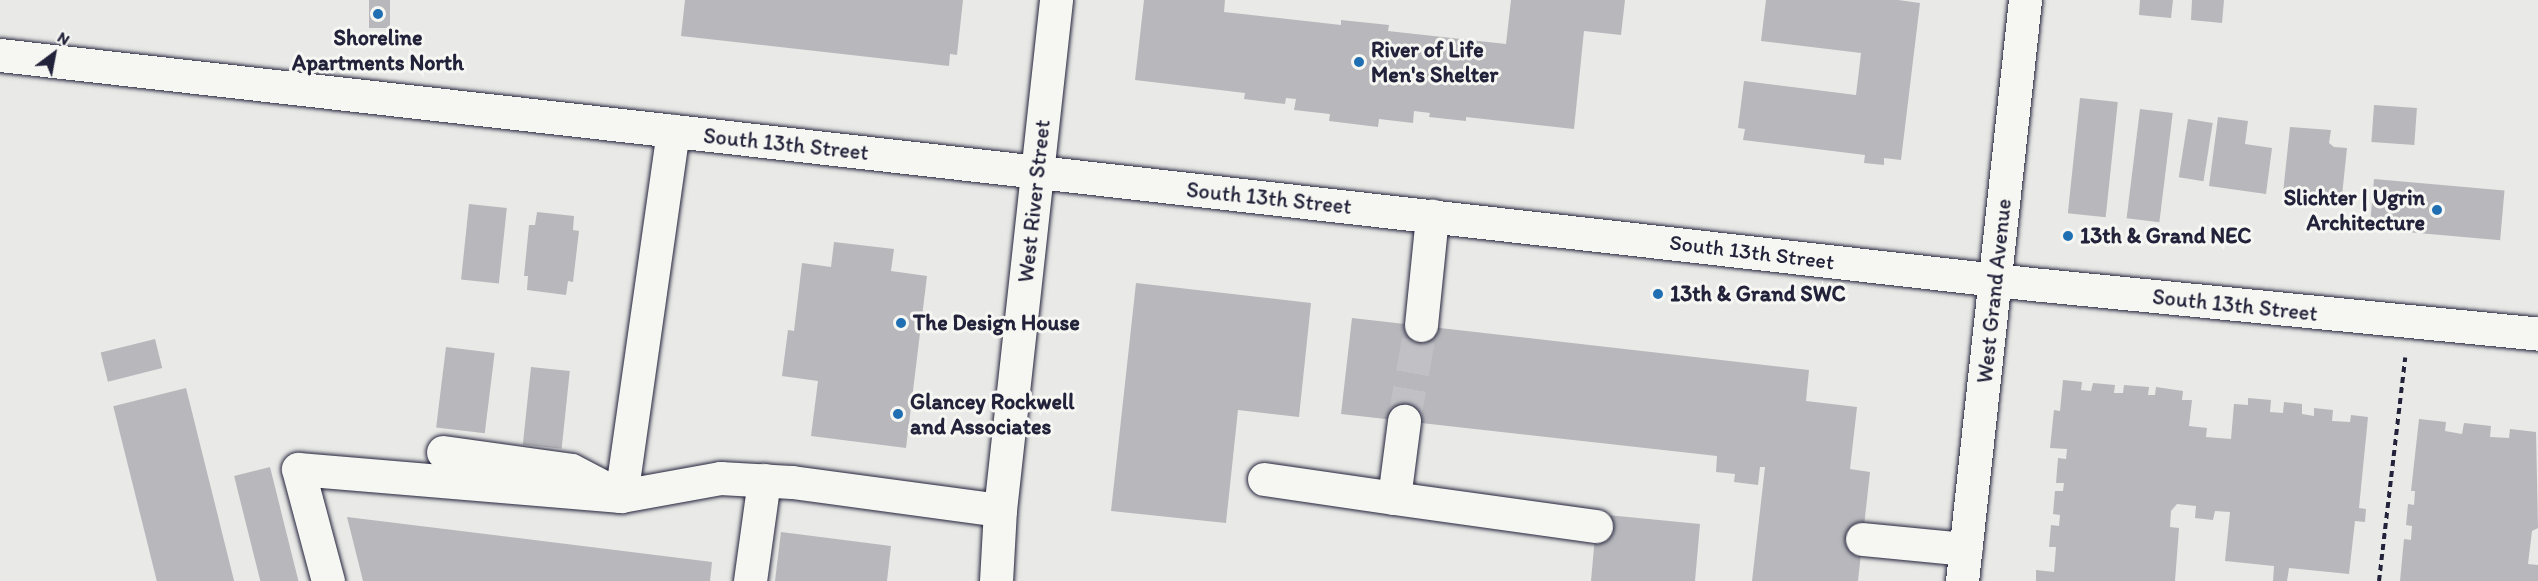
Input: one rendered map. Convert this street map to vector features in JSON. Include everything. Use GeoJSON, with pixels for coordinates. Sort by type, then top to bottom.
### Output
{"type":"FeatureCollection","features":[{"type":"Feature","properties":{"kind":"street","name":"West River Street"},"geometry":{"type":"LineString","coordinates":[[996,581],[1000,510],[1056,0]]}},
{"type":"Feature","properties":{"kind":"street","name":"West Grand Avenue"},"geometry":{"type":"LineString","coordinates":[[1964,565],[2025,0]]}},
{"type":"Feature","properties":{"kind":"street","name":"South 13th Street"},"geometry":{"type":"LineString","coordinates":[[0,55],[1995,280],[2538,334]]}},
{"type":"Feature","properties":{"kind":"street"},"geometry":{"type":"LineString","coordinates":[[621,496],[673,131]]}},
{"type":"Feature","properties":{"kind":"street"},"geometry":{"type":"LineString","coordinates":[[1421,326],[1432,216]]}},
{"type":"Feature","properties":{"kind":"street"},"geometry":{"type":"LineString","coordinates":[[1394,498],[1404,421]]}},
{"type":"Feature","properties":{"kind":"street"},"geometry":{"type":"LineString","coordinates":[[443,452],[571,470],[621,496]]}},
{"type":"Feature","properties":{"kind":"street"},"geometry":{"type":"LineString","coordinates":[[328,581],[298,469],[621,496],[720,478],[764,480],[1000,510]]}},
{"type":"Feature","properties":{"kind":"street"},"geometry":{"type":"LineString","coordinates":[[1264,479],[1596,526]]}},
{"type":"Feature","properties":{"kind":"street"},"geometry":{"type":"LineString","coordinates":[[750,581],[764,480]]}},
{"type":"Feature","properties":{"kind":"street"},"geometry":{"type":"LineString","coordinates":[[1862,539],[1964,565]]}},
{"type":"Feature","properties":{"kind":"path"},"geometry":{"type":"LineString","coordinates":[[2379,581],[2410,322]]}},
{"type":"Feature","properties":{"kind":"building","name":"Shoreline Apartments North"},"geometry":{"type":"Polygon","coordinates":[[[369,0],[390,0],[390,28],[369,28],[369,0]]]}},
{"type":"Feature","properties":{"kind":"building"},"geometry":{"type":"Polygon","coordinates":[[[685,0],[963,0],[957,55],[950,54],[949,66],[681,36],[685,0]]]}},
{"type":"Feature","properties":{"kind":"building","name":"River of Life Men's Shelter"},"geometry":{"type":"Polygon","coordinates":[[[1144,0],[1225,0],[1224,12],[1341,25],[1341,20],[1389,25],[1388,31],[1506,44],[1511,0],[1625,0],[1621,35],[1584,31],[1574,129],[1466,117],[1466,121],[1429,117],[1430,113],[1414,111],[1413,123],[1379,119],[1378,127],[1329,121],[1330,114],[1294,110],[1296,99],[1286,98],[1285,104],[1244,99],[1245,93],[1135,80],[1144,0]]]}},
{"type":"Feature","properties":{"kind":"building"},"geometry":{"type":"Polygon","coordinates":[[[1766,0],[1898,0],[1920,3],[1901,160],[1884,158],[1884,165],[1864,163],[1865,155],[1743,140],[1745,129],[1738,128],[1744,81],[1856,95],[1861,53],[1761,41],[1766,0]]]}},
{"type":"Feature","properties":{"kind":"building"},"geometry":{"type":"Polygon","coordinates":[[[2140,0],[2173,0],[2171,18],[2139,15],[2140,0]]]}},
{"type":"Feature","properties":{"kind":"building"},"geometry":{"type":"Polygon","coordinates":[[[2192,0],[2224,0],[2222,23],[2191,20],[2192,0]]]}},
{"type":"Feature","properties":{"kind":"building"},"geometry":{"type":"Polygon","coordinates":[[[2080,98],[2118,102],[2106,217],[2068,213],[2080,98]]]}},
{"type":"Feature","properties":{"kind":"building"},"geometry":{"type":"Polygon","coordinates":[[[2374,105],[2417,108],[2414,145],[2371,142],[2374,105]]]}},
{"type":"Feature","properties":{"kind":"building"},"geometry":{"type":"Polygon","coordinates":[[[2140,109],[2173,113],[2159,222],[2127,218],[2140,109]]]}},
{"type":"Feature","properties":{"kind":"building"},"geometry":{"type":"Polygon","coordinates":[[[2218,117],[2248,121],[2245,144],[2272,148],[2266,194],[2209,186],[2218,117]]]}},
{"type":"Feature","properties":{"kind":"building"},"geometry":{"type":"Polygon","coordinates":[[[2188,119],[2213,123],[2203,181],[2179,177],[2188,119]]]}},
{"type":"Feature","properties":{"kind":"building"},"geometry":{"type":"Polygon","coordinates":[[[2290,127],[2331,130],[2329,143],[2334,147],[2347,148],[2341,205],[2313,203],[2314,196],[2283,193],[2290,127]]]}},
{"type":"Feature","properties":{"kind":"building","name":"Slichter | Ugrin Architecture"},"geometry":{"type":"Polygon","coordinates":[[[2374,179],[2505,190],[2500,240],[2370,229],[2374,179]]]}},
{"type":"Feature","properties":{"kind":"building"},"geometry":{"type":"Polygon","coordinates":[[[469,204],[507,208],[499,284],[461,280],[469,204]]]}},
{"type":"Feature","properties":{"kind":"building"},"geometry":{"type":"Polygon","coordinates":[[[537,212],[574,216],[573,230],[579,231],[573,282],[568,281],[566,295],[527,290],[528,276],[524,276],[529,225],[535,225],[537,212]]]}},
{"type":"Feature","properties":{"kind":"building"},"geometry":{"type":"Polygon","coordinates":[[[834,242],[894,249],[891,271],[927,276],[906,448],[811,436],[818,381],[782,376],[788,330],[794,331],[802,263],[831,267],[834,242]]]}},
{"type":"Feature","properties":{"kind":"building"},"geometry":{"type":"Polygon","coordinates":[[[1136,283],[1311,303],[1299,417],[1238,410],[1226,523],[1111,511],[1136,283]]]}},
{"type":"Feature","properties":{"kind":"building"},"geometry":{"type":"Polygon","coordinates":[[[1352,318],[1809,370],[1806,401],[1857,407],[1850,469],[1870,472],[1858,581],[1752,581],[1765,467],[1760,467],[1758,485],[1734,482],[1735,474],[1716,472],[1717,456],[1341,414],[1352,318]]]}},
{"type":"Feature","properties":{"kind":"building"},"geometry":{"type":"Polygon","coordinates":[[[155,339],[162,368],[108,382],[101,353],[155,339]]]}},
{"type":"Feature","properties":{"kind":"building"},"geometry":{"type":"Polygon","coordinates":[[[446,347],[495,353],[485,433],[436,427],[446,347]]]}},
{"type":"Feature","properties":{"kind":"building"},"geometry":{"type":"Polygon","coordinates":[[[531,367],[570,371],[562,449],[523,445],[531,367]]]}},
{"type":"Feature","properties":{"kind":"building"},"geometry":{"type":"Polygon","coordinates":[[[2063,380],[2082,382],[2081,390],[2091,391],[2093,383],[2115,385],[2114,393],[2123,393],[2124,385],[2149,387],[2148,395],[2155,395],[2156,387],[2183,391],[2182,400],[2192,400],[2189,426],[2207,428],[2206,437],[2231,439],[2234,404],[2248,405],[2248,398],[2271,400],[2270,412],[2283,413],[2284,402],[2302,404],[2302,414],[2314,416],[2314,408],[2333,410],[2332,421],[2350,422],[2351,415],[2368,417],[2359,508],[2366,509],[2365,522],[2355,521],[2349,574],[2289,568],[2287,581],[2273,581],[2274,566],[2225,561],[2230,512],[2215,511],[2213,520],[2195,518],[2196,506],[2177,504],[2171,511],[2170,527],[2179,528],[2175,581],[2036,581],[2036,570],[2054,572],[2056,547],[2049,547],[2051,525],[2059,526],[2060,515],[2053,514],[2055,491],[2063,491],[2064,483],[2056,483],[2058,458],[2066,459],[2067,449],[2050,448],[2054,410],[2060,411],[2063,380]]]}},
{"type":"Feature","properties":{"kind":"building"},"geometry":{"type":"Polygon","coordinates":[[[186,388],[234,581],[157,581],[113,406],[186,388]]]}},
{"type":"Feature","properties":{"kind":"building"},"geometry":{"type":"Polygon","coordinates":[[[2419,419],[2446,422],[2445,431],[2462,434],[2464,423],[2491,426],[2490,437],[2509,438],[2510,429],[2536,432],[2538,528],[2532,531],[2528,564],[2538,565],[2538,581],[2400,581],[2404,539],[2411,540],[2412,526],[2406,525],[2408,504],[2414,505],[2415,491],[2411,491],[2419,419]]]}},
{"type":"Feature","properties":{"kind":"building"},"geometry":{"type":"Polygon","coordinates":[[[270,467],[298,581],[260,581],[234,476],[270,467]]]}},
{"type":"Feature","properties":{"kind":"building"},"geometry":{"type":"Polygon","coordinates":[[[1597,514],[1700,524],[1695,581],[1591,581],[1597,514]]]}},
{"type":"Feature","properties":{"kind":"building"},"geometry":{"type":"Polygon","coordinates":[[[347,517],[712,562],[710,581],[363,581],[347,517]]]}},
{"type":"Feature","properties":{"kind":"building"},"geometry":{"type":"Polygon","coordinates":[[[781,532],[891,546],[887,581],[775,581],[781,532]]]}},
{"type":"Feature","properties":{"kind":"tunnel"},"geometry":{"type":"LineString","coordinates":[[1404,421],[1421,325]]}},
{"type":"Feature","properties":{"kind":"place","name":"Shoreline Apartments North"},"geometry":{"type":"Point","coordinates":[378,14]}},
{"type":"Feature","properties":{"kind":"place","name":"River of Life Men's Shelter"},"geometry":{"type":"Point","coordinates":[1359,62]}},
{"type":"Feature","properties":{"kind":"place","name":"Slichter | Ugrin Architecture"},"geometry":{"type":"Point","coordinates":[2437,210]}},
{"type":"Feature","properties":{"kind":"place","name":"13th & Grand NEC"},"geometry":{"type":"Point","coordinates":[2068,236]}},
{"type":"Feature","properties":{"kind":"place","name":"13th & Grand SWC"},"geometry":{"type":"Point","coordinates":[1658,294]}},
{"type":"Feature","properties":{"kind":"place","name":"The Design House"},"geometry":{"type":"Point","coordinates":[901,323]}},
{"type":"Feature","properties":{"kind":"place","name":"Glancey Rockwell and Associates"},"geometry":{"type":"Point","coordinates":[898,414]}}]}
